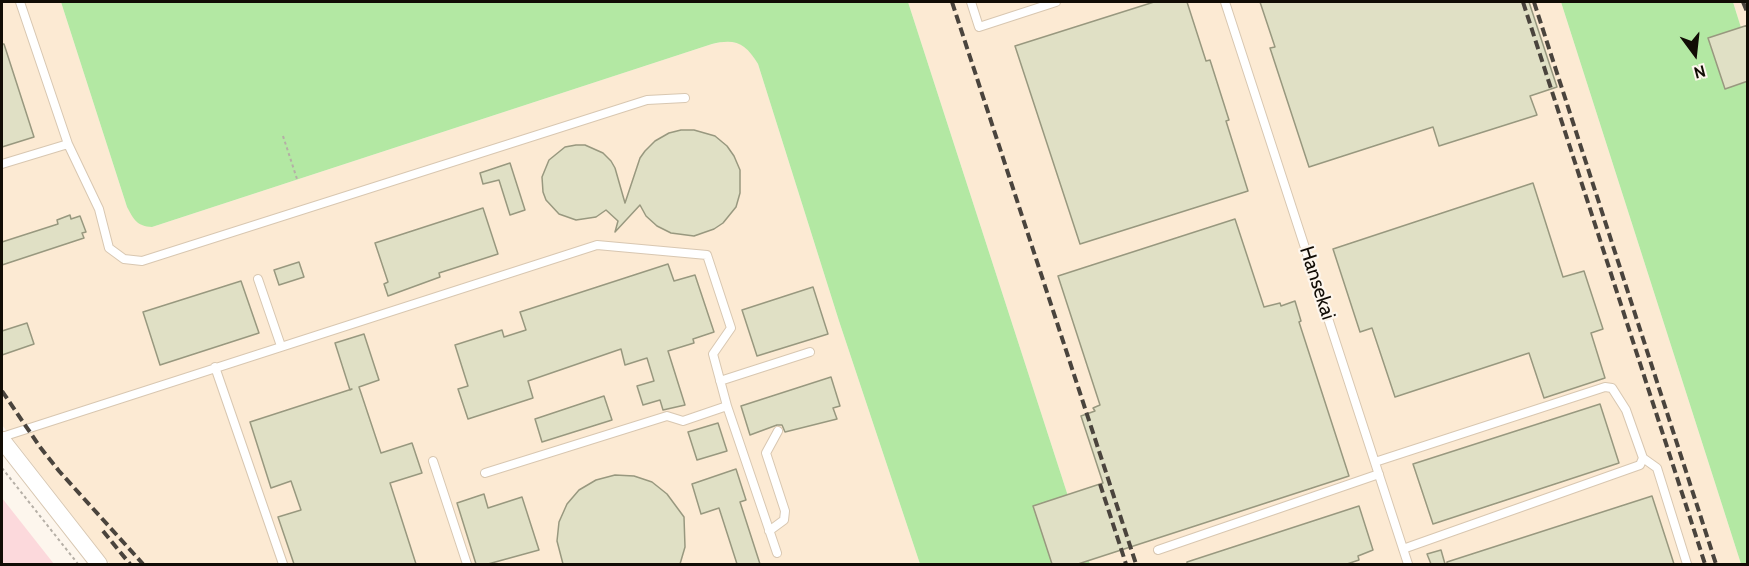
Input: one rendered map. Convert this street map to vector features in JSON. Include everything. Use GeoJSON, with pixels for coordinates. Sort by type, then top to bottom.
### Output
{"type":"FeatureCollection","features":[{"type":"Feature","properties":{"kind":"street"},"geometry":{"type":"LineString","coordinates":[[2,439],[99,564]]}},
{"type":"Feature","properties":{"kind":"lane"},"geometry":{"type":"LineString","coordinates":[[20,2],[68,144],[99,209],[109,248],[124,259],[142,261],[647,100],[685,98]]}},
{"type":"Feature","properties":{"kind":"lane"},"geometry":{"type":"LineString","coordinates":[[971,2],[979,27],[1056,2]]}},
{"type":"Feature","properties":{"kind":"lane","name":"Hansekai"},"geometry":{"type":"LineString","coordinates":[[1225,2],[1408,564]]}},
{"type":"Feature","properties":{"kind":"lane"},"geometry":{"type":"LineString","coordinates":[[2,164],[68,144]]}},
{"type":"Feature","properties":{"kind":"lane"},"geometry":{"type":"LineString","coordinates":[[2,439],[215,367],[597,244],[707,255],[731,328],[713,354],[727,406],[777,554]]}},
{"type":"Feature","properties":{"kind":"lane"},"geometry":{"type":"LineString","coordinates":[[258,279],[281,346]]}},
{"type":"Feature","properties":{"kind":"lane"},"geometry":{"type":"LineString","coordinates":[[720,381],[810,352]]}},
{"type":"Feature","properties":{"kind":"lane"},"geometry":{"type":"LineString","coordinates":[[215,367],[283,564]]}},
{"type":"Feature","properties":{"kind":"lane"},"geometry":{"type":"LineString","coordinates":[[1375,462],[1605,387],[1612,388],[1626,410],[1642,458],[1640,465],[1403,549]]}},
{"type":"Feature","properties":{"kind":"lane"},"geometry":{"type":"LineString","coordinates":[[485,473],[667,416],[683,421],[727,406]]}},
{"type":"Feature","properties":{"kind":"lane"},"geometry":{"type":"LineString","coordinates":[[769,531],[784,520],[785,511],[766,453],[778,431]]}},
{"type":"Feature","properties":{"kind":"lane"},"geometry":{"type":"LineString","coordinates":[[1642,458],[1657,468],[1687,564]]}},
{"type":"Feature","properties":{"kind":"lane"},"geometry":{"type":"LineString","coordinates":[[433,462],[467,564]]}},
{"type":"Feature","properties":{"kind":"lane"},"geometry":{"type":"LineString","coordinates":[[1158,550],[1379,474]]}},
{"type":"Feature","properties":{"kind":"path"},"geometry":{"type":"LineString","coordinates":[[283,136],[297,178]]}},
{"type":"Feature","properties":{"kind":"path"},"geometry":{"type":"LineString","coordinates":[[2,468],[78,564]]}},
{"type":"Feature","properties":{"kind":"shaded area"},"geometry":{"type":"Polygon","coordinates":[[[2,2],[61,2],[127,207],[152,227],[712,44],[726,41],[739,43],[750,51],[758,64],[839,321],[920,564],[110,564],[2,425],[2,2]]]}},
{"type":"Feature","properties":{"kind":"shaded area"},"geometry":{"type":"Polygon","coordinates":[[[61,2],[908,2],[1090,564],[920,564],[839,321],[758,64],[739,44],[720,42],[712,44],[152,227],[136,222],[127,207],[61,2]]]}},
{"type":"Feature","properties":{"kind":"shaded area"},"geometry":{"type":"Polygon","coordinates":[[[908,2],[1561,2],[1741,564],[1090,564],[908,2]]]}},
{"type":"Feature","properties":{"kind":"shaded area"},"geometry":{"type":"Polygon","coordinates":[[[1561,2],[1733,2],[1748,50],[1747,564],[1741,564],[1561,2]]]}},
{"type":"Feature","properties":{"kind":"shaded area"},"geometry":{"type":"Polygon","coordinates":[[[1733,2],[1747,2],[1747,50],[1736,11],[1733,2]]]}},
{"type":"Feature","properties":{"kind":"shaded area"},"geometry":{"type":"Polygon","coordinates":[[[2,498],[54,564],[2,564],[2,498]]]}},
{"type":"Feature","properties":{"kind":"building"},"geometry":{"type":"Polygon","coordinates":[[[1154,2],[1187,2],[1206,61],[1210,60],[1248,191],[1080,244],[1015,46],[1154,2]]]}},
{"type":"Feature","properties":{"kind":"building"},"geometry":{"type":"Polygon","coordinates":[[[1260,2],[1529,2],[1557,87],[1530,96],[1537,115],[1439,146],[1433,127],[1309,167],[1270,48],[1275,47],[1260,2]]]}},
{"type":"Feature","properties":{"kind":"building"},"geometry":{"type":"Polygon","coordinates":[[[1748,25],[1748,81],[1725,89],[1708,38],[1748,25]]]}},
{"type":"Feature","properties":{"kind":"building"},"geometry":{"type":"Polygon","coordinates":[[[2,44],[4,44],[34,137],[2,147],[2,44]]]}},
{"type":"Feature","properties":{"kind":"building"},"geometry":{"type":"Polygon","coordinates":[[[694,130],[715,136],[727,146],[740,170],[740,193],[736,207],[723,223],[714,229],[694,236],[671,233],[657,226],[646,216],[640,205],[615,232],[618,221],[606,210],[596,217],[576,220],[559,214],[546,200],[542,177],[549,160],[565,147],[585,145],[603,153],[611,161],[625,203],[640,158],[645,151],[655,141],[669,133],[694,130]]]}},
{"type":"Feature","properties":{"kind":"building"},"geometry":{"type":"Polygon","coordinates":[[[510,163],[525,210],[510,215],[499,180],[483,184],[480,173],[510,163]]]}},
{"type":"Feature","properties":{"kind":"building"},"geometry":{"type":"Polygon","coordinates":[[[1533,183],[1563,277],[1584,271],[1603,329],[1591,333],[1605,378],[1544,398],[1529,353],[1395,397],[1372,328],[1360,332],[1333,249],[1533,183]]]}},
{"type":"Feature","properties":{"kind":"building"},"geometry":{"type":"Polygon","coordinates":[[[483,208],[498,254],[439,273],[440,277],[388,296],[384,284],[388,282],[375,243],[483,208]]]}},
{"type":"Feature","properties":{"kind":"building"},"geometry":{"type":"Polygon","coordinates":[[[70,215],[71,219],[80,216],[86,232],[82,233],[84,238],[2,265],[2,242],[58,224],[57,220],[70,215]]]}},
{"type":"Feature","properties":{"kind":"building"},"geometry":{"type":"Polygon","coordinates":[[[1235,219],[1264,307],[1280,303],[1281,306],[1295,301],[1301,321],[1299,322],[1349,476],[1078,564],[1052,564],[1033,506],[1103,483],[1081,416],[1095,411],[1093,408],[1100,405],[1058,276],[1235,219]]]}},
{"type":"Feature","properties":{"kind":"building"},"geometry":{"type":"Polygon","coordinates":[[[299,262],[304,277],[279,285],[274,270],[299,262]]]}},
{"type":"Feature","properties":{"kind":"building"},"geometry":{"type":"Polygon","coordinates":[[[668,264],[674,281],[695,275],[714,332],[693,339],[694,343],[668,351],[685,405],[663,410],[660,400],[643,405],[637,386],[654,381],[647,358],[625,365],[621,349],[528,381],[533,398],[468,419],[458,389],[468,386],[455,345],[502,330],[504,337],[526,330],[520,312],[668,264]]]}},
{"type":"Feature","properties":{"kind":"building"},"geometry":{"type":"Polygon","coordinates":[[[241,281],[259,333],[160,365],[143,312],[241,281]]]}},
{"type":"Feature","properties":{"kind":"building"},"geometry":{"type":"Polygon","coordinates":[[[813,287],[828,334],[757,356],[742,310],[813,287]]]}},
{"type":"Feature","properties":{"kind":"building"},"geometry":{"type":"Polygon","coordinates":[[[27,323],[34,344],[2,355],[2,331],[27,323]]]}},
{"type":"Feature","properties":{"kind":"building"},"geometry":{"type":"Polygon","coordinates":[[[364,334],[379,380],[359,387],[381,453],[412,443],[422,473],[390,483],[416,564],[294,564],[278,517],[301,510],[291,481],[271,488],[250,422],[350,390],[335,343],[364,334]]]}},
{"type":"Feature","properties":{"kind":"building"},"geometry":{"type":"Polygon","coordinates":[[[831,377],[840,406],[833,408],[837,419],[785,432],[782,425],[777,425],[750,435],[741,406],[831,377]]]}},
{"type":"Feature","properties":{"kind":"building"},"geometry":{"type":"Polygon","coordinates":[[[604,396],[612,420],[542,442],[535,419],[604,396]]]}},
{"type":"Feature","properties":{"kind":"building"},"geometry":{"type":"Polygon","coordinates":[[[1600,404],[1619,463],[1433,524],[1413,464],[1600,404]]]}},
{"type":"Feature","properties":{"kind":"building"},"geometry":{"type":"Polygon","coordinates":[[[718,423],[727,451],[697,460],[688,432],[718,423]]]}},
{"type":"Feature","properties":{"kind":"building"},"geometry":{"type":"Polygon","coordinates":[[[736,469],[746,500],[740,502],[760,564],[737,564],[719,508],[701,514],[692,484],[736,469]]]}},
{"type":"Feature","properties":{"kind":"building"},"geometry":{"type":"Polygon","coordinates":[[[615,475],[634,476],[652,482],[667,494],[684,517],[685,547],[680,564],[563,564],[557,541],[559,522],[567,504],[579,490],[596,480],[615,475]]]}},
{"type":"Feature","properties":{"kind":"building"},"geometry":{"type":"Polygon","coordinates":[[[484,494],[488,508],[522,497],[539,550],[488,564],[476,564],[457,503],[484,494]]]}},
{"type":"Feature","properties":{"kind":"building"},"geometry":{"type":"Polygon","coordinates":[[[1652,496],[1674,564],[1447,564],[1447,562],[1652,496]]]}},
{"type":"Feature","properties":{"kind":"building"},"geometry":{"type":"Polygon","coordinates":[[[1359,506],[1373,550],[1358,556],[1359,560],[1347,564],[1187,564],[1187,562],[1359,506]]]}},
{"type":"Feature","properties":{"kind":"building"},"geometry":{"type":"Polygon","coordinates":[[[1441,550],[1445,564],[1431,564],[1427,554],[1441,550]]]}},
{"type":"Feature","properties":{"kind":"railway"},"geometry":{"type":"LineString","coordinates":[[952,2],[1136,564]]}},
{"type":"Feature","properties":{"kind":"railway"},"geometry":{"type":"LineString","coordinates":[[1523,2],[1705,564]]}},
{"type":"Feature","properties":{"kind":"railway"},"geometry":{"type":"LineString","coordinates":[[1534,2],[1716,564]]}},
{"type":"Feature","properties":{"kind":"railway"},"geometry":{"type":"LineString","coordinates":[[1743,2],[1748,14]]}},
{"type":"Feature","properties":{"kind":"railway"},"geometry":{"type":"LineString","coordinates":[[2,391],[59,471],[143,564]]}},
{"type":"Feature","properties":{"kind":"railway"},"geometry":{"type":"LineString","coordinates":[[1100,484],[1126,564]]}},
{"type":"Feature","properties":{"kind":"railway"},"geometry":{"type":"LineString","coordinates":[[103,531],[130,564]]}}]}
